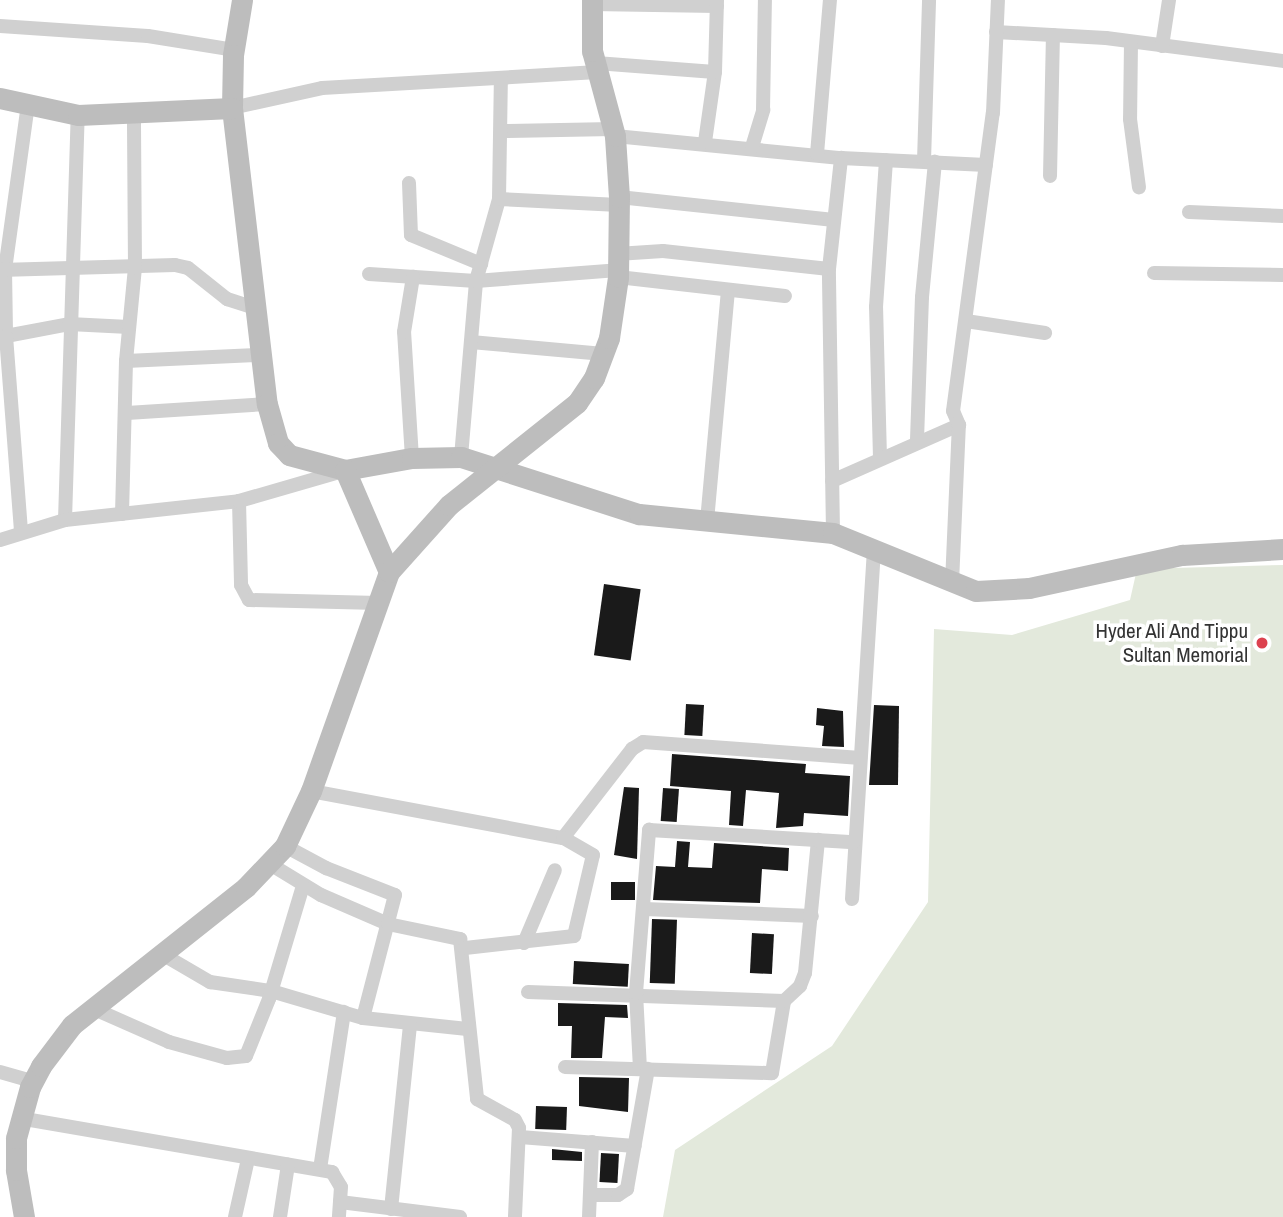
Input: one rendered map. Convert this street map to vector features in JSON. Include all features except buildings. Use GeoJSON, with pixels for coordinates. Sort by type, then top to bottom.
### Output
{"type":"FeatureCollection","features":[{"type":"Feature","properties":{"kind":"main road"},"geometry":{"type":"LineString","coordinates":[[242,0],[234,50],[232,108],[267,404],[278,443],[289,455],[345,470],[412,458],[461,457],[639,513],[833,533],[952,583],[989,593],[1153,559],[1283,549]]}},
{"type":"Feature","properties":{"kind":"main road"},"geometry":{"type":"LineString","coordinates":[[24,1217],[16,1170],[19,1118],[32,1081],[72,1025],[270,864],[285,846],[311,791],[389,572],[449,505],[577,403],[603,354],[618,267],[619,201],[614,132],[589,29],[592,2]]}},
{"type":"Feature","properties":{"kind":"main road"},"geometry":{"type":"LineString","coordinates":[[0,99],[78,115],[232,108]]}},
{"type":"Feature","properties":{"kind":"main road"},"geometry":{"type":"LineString","coordinates":[[345,470],[389,572]]}},
{"type":"Feature","properties":{"kind":"street"},"geometry":{"type":"LineString","coordinates":[[752,147],[763,110],[765,0]]}},
{"type":"Feature","properties":{"kind":"street"},"geometry":{"type":"LineString","coordinates":[[817,154],[830,0]]}},
{"type":"Feature","properties":{"kind":"street"},"geometry":{"type":"LineString","coordinates":[[917,440],[929,162],[929,0]]}},
{"type":"Feature","properties":{"kind":"street"},"geometry":{"type":"LineString","coordinates":[[952,583],[959,425],[953,411],[986,165],[998,0]]}},
{"type":"Feature","properties":{"kind":"street"},"geometry":{"type":"LineString","coordinates":[[1162,46],[1169,0]]}},
{"type":"Feature","properties":{"kind":"street"},"geometry":{"type":"LineString","coordinates":[[592,2],[717,3],[715,72],[705,142]]}},
{"type":"Feature","properties":{"kind":"street"},"geometry":{"type":"LineString","coordinates":[[0,26],[148,36],[234,50]]}},
{"type":"Feature","properties":{"kind":"street"},"geometry":{"type":"LineString","coordinates":[[996,32],[1131,42],[1283,61]]}},
{"type":"Feature","properties":{"kind":"street"},"geometry":{"type":"LineString","coordinates":[[1050,176],[1053,35]]}},
{"type":"Feature","properties":{"kind":"street"},"geometry":{"type":"LineString","coordinates":[[1131,42],[1130,119],[1139,187]]}},
{"type":"Feature","properties":{"kind":"street"},"geometry":{"type":"LineString","coordinates":[[232,108],[322,88],[501,78],[597,67],[715,72]]}},
{"type":"Feature","properties":{"kind":"street"},"geometry":{"type":"LineString","coordinates":[[461,457],[476,281],[499,199],[503,131],[501,78]]}},
{"type":"Feature","properties":{"kind":"street"},"geometry":{"type":"LineString","coordinates":[[21,530],[3,336],[3,269],[28,104]]}},
{"type":"Feature","properties":{"kind":"street"},"geometry":{"type":"LineString","coordinates":[[122,514],[127,412],[126,361],[135,268],[134,112]]}},
{"type":"Feature","properties":{"kind":"street"},"geometry":{"type":"LineString","coordinates":[[65,520],[69,324],[78,115]]}},
{"type":"Feature","properties":{"kind":"street"},"geometry":{"type":"LineString","coordinates":[[503,131],[614,132],[841,158],[986,165]]}},
{"type":"Feature","properties":{"kind":"street"},"geometry":{"type":"LineString","coordinates":[[833,533],[829,269],[841,158]]}},
{"type":"Feature","properties":{"kind":"street"},"geometry":{"type":"LineString","coordinates":[[880,458],[876,307],[886,160]]}},
{"type":"Feature","properties":{"kind":"street"},"geometry":{"type":"LineString","coordinates":[[409,183],[411,235],[481,264]]}},
{"type":"Feature","properties":{"kind":"street"},"geometry":{"type":"LineString","coordinates":[[499,199],[619,201],[834,220]]}},
{"type":"Feature","properties":{"kind":"street"},"geometry":{"type":"LineString","coordinates":[[1189,212],[1283,216]]}},
{"type":"Feature","properties":{"kind":"street"},"geometry":{"type":"LineString","coordinates":[[369,274],[476,281],[618,267],[663,251],[829,269]]}},
{"type":"Feature","properties":{"kind":"street"},"geometry":{"type":"LineString","coordinates":[[618,267],[728,292],[785,296]]}},
{"type":"Feature","properties":{"kind":"street"},"geometry":{"type":"LineString","coordinates":[[3,269],[188,268],[227,299],[254,309]]}},
{"type":"Feature","properties":{"kind":"street"},"geometry":{"type":"LineString","coordinates":[[1154,273],[1283,275]]}},
{"type":"Feature","properties":{"kind":"street"},"geometry":{"type":"LineString","coordinates":[[412,458],[404,344],[413,277]]}},
{"type":"Feature","properties":{"kind":"street"},"geometry":{"type":"LineString","coordinates":[[707,521],[728,292]]}},
{"type":"Feature","properties":{"kind":"street"},"geometry":{"type":"LineString","coordinates":[[965,321],[1045,333]]}},
{"type":"Feature","properties":{"kind":"street"},"geometry":{"type":"LineString","coordinates":[[3,336],[69,324],[129,327]]}},
{"type":"Feature","properties":{"kind":"street"},"geometry":{"type":"LineString","coordinates":[[471,342],[603,354]]}},
{"type":"Feature","properties":{"kind":"street"},"geometry":{"type":"LineString","coordinates":[[126,361],[261,355]]}},
{"type":"Feature","properties":{"kind":"street"},"geometry":{"type":"LineString","coordinates":[[127,412],[267,404]]}},
{"type":"Feature","properties":{"kind":"street"},"geometry":{"type":"LineString","coordinates":[[832,481],[917,440],[959,425]]}},
{"type":"Feature","properties":{"kind":"street"},"geometry":{"type":"LineString","coordinates":[[0,540],[21,530],[65,520],[239,501],[345,470]]}},
{"type":"Feature","properties":{"kind":"street"},"geometry":{"type":"LineString","coordinates":[[239,501],[241,585],[249,600],[379,603]]}},
{"type":"Feature","properties":{"kind":"street"},"geometry":{"type":"LineString","coordinates":[[852,899],[874,549]]}},
{"type":"Feature","properties":{"kind":"street"},"geometry":{"type":"LineString","coordinates":[[563,838],[632,748],[643,742],[860,758]]}},
{"type":"Feature","properties":{"kind":"street"},"geometry":{"type":"LineString","coordinates":[[311,791],[563,838],[593,855],[577,931],[568,940],[465,948]]}},
{"type":"Feature","properties":{"kind":"street"},"geometry":{"type":"LineString","coordinates":[[592,1195],[618,1195],[627,1189],[635,1146],[644,1069],[636,993],[645,909],[649,830],[855,842]]}},
{"type":"Feature","properties":{"kind":"street"},"geometry":{"type":"LineString","coordinates":[[565,1067],[769,1074],[776,1064],[784,1002],[800,986],[805,973],[818,840]]}},
{"type":"Feature","properties":{"kind":"street"},"geometry":{"type":"LineString","coordinates":[[285,846],[338,873],[392,891],[396,900],[363,1018]]}},
{"type":"Feature","properties":{"kind":"street"},"geometry":{"type":"LineString","coordinates":[[270,864],[303,886],[388,924],[454,937],[465,948],[467,1029],[477,1099],[515,1120],[520,1137],[514,1217]]}},
{"type":"Feature","properties":{"kind":"street"},"geometry":{"type":"LineString","coordinates":[[524,943],[555,870]]}},
{"type":"Feature","properties":{"kind":"street"},"geometry":{"type":"LineString","coordinates":[[92,1008],[169,1042],[238,1060],[250,1050],[303,886]]}},
{"type":"Feature","properties":{"kind":"street"},"geometry":{"type":"LineString","coordinates":[[645,909],[812,916]]}},
{"type":"Feature","properties":{"kind":"street"},"geometry":{"type":"LineString","coordinates":[[162,954],[211,982],[271,991],[363,1018],[467,1029]]}},
{"type":"Feature","properties":{"kind":"street"},"geometry":{"type":"LineString","coordinates":[[528,992],[636,993],[784,1002]]}},
{"type":"Feature","properties":{"kind":"street"},"geometry":{"type":"LineString","coordinates":[[320,1169],[344,1012]]}},
{"type":"Feature","properties":{"kind":"street"},"geometry":{"type":"LineString","coordinates":[[391,1209],[410,1025]]}},
{"type":"Feature","properties":{"kind":"street"},"geometry":{"type":"LineString","coordinates":[[0,1072],[32,1081]]}},
{"type":"Feature","properties":{"kind":"street"},"geometry":{"type":"LineString","coordinates":[[19,1118],[248,1159],[320,1169],[338,1177],[340,1210],[391,1209],[460,1217]]}},
{"type":"Feature","properties":{"kind":"street"},"geometry":{"type":"LineString","coordinates":[[520,1137],[635,1146]]}},
{"type":"Feature","properties":{"kind":"street"},"geometry":{"type":"LineString","coordinates":[[589,1217],[592,1195],[592,1142]]}},
{"type":"Feature","properties":{"kind":"street"},"geometry":{"type":"LineString","coordinates":[[235,1217],[248,1159]]}},
{"type":"Feature","properties":{"kind":"street"},"geometry":{"type":"LineString","coordinates":[[280,1217],[288,1165]]}},
{"type":"Feature","properties":{"kind":"shaded area"},"geometry":{"type":"Polygon","coordinates":[[[1283,565],[1283,1217],[663,1217],[675,1150],[832,1046],[928,902],[934,629],[1012,635],[1130,600],[1137,569],[1283,565]]]}},
{"type":"Feature","properties":{"kind":"place","name":"Hyder Ali And Tippu Sultan Memorial"},"geometry":{"type":"Point","coordinates":[1262,643]}}]}
